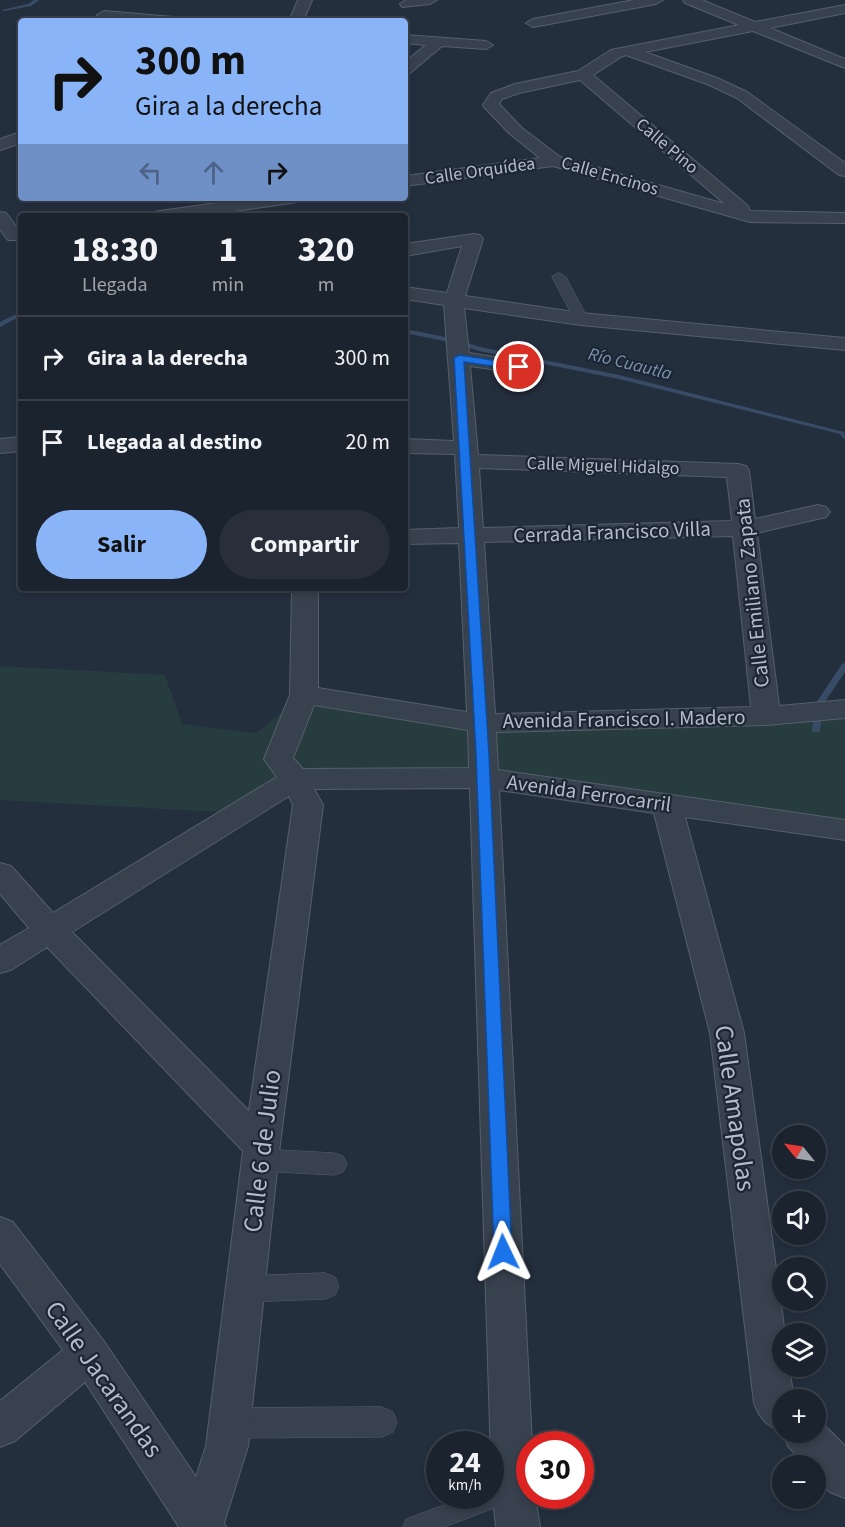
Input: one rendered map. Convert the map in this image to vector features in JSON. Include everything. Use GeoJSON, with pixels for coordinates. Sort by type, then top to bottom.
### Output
{"type":"FeatureCollection","features":[{"type":"Feature","properties":{"kind":"street"},"geometry":{"type":"LineString","coordinates":[[100,18],[128,0]]}},
{"type":"Feature","properties":{"kind":"street"},"geometry":{"type":"LineString","coordinates":[[297,18],[305,0]]}},
{"type":"Feature","properties":{"kind":"street"},"geometry":{"type":"LineString","coordinates":[[407,4],[430,0]]}},
{"type":"Feature","properties":{"kind":"street"},"geometry":{"type":"LineString","coordinates":[[533,23],[656,0]]}},
{"type":"Feature","properties":{"kind":"street"},"geometry":{"type":"LineString","coordinates":[[698,1],[752,27],[845,64]]}},
{"type":"Feature","properties":{"kind":"street","name":"Calle Encinos"},"geometry":{"type":"LineString","coordinates":[[845,9],[616,53],[583,75],[515,88],[496,96],[491,105],[516,131],[555,160],[750,217],[845,218]]}},
{"type":"Feature","properties":{"kind":"street"},"geometry":{"type":"LineString","coordinates":[[408,39],[486,45]]}},
{"type":"Feature","properties":{"kind":"street"},"geometry":{"type":"LineString","coordinates":[[408,67],[438,42],[429,40]]}},
{"type":"Feature","properties":{"kind":"street"},"geometry":{"type":"LineString","coordinates":[[627,51],[742,95],[845,171]]}},
{"type":"Feature","properties":{"kind":"street","name":"Calle Pino"},"geometry":{"type":"LineString","coordinates":[[583,75],[750,217]]}},
{"type":"Feature","properties":{"kind":"street"},"geometry":{"type":"LineString","coordinates":[[0,145],[18,138]]}},
{"type":"Feature","properties":{"kind":"street","name":"Calle Orquídea"},"geometry":{"type":"LineString","coordinates":[[408,181],[555,160]]}},
{"type":"Feature","properties":{"kind":"street"},"geometry":{"type":"LineString","coordinates":[[202,213],[239,211],[279,201]]}},
{"type":"Feature","properties":{"kind":"street"},"geometry":{"type":"LineString","coordinates":[[0,217],[14,236],[18,235]]}},
{"type":"Feature","properties":{"kind":"street"},"geometry":{"type":"LineString","coordinates":[[408,250],[474,239],[454,301],[466,454],[484,778],[516,1508]]}},
{"type":"Feature","properties":{"kind":"street"},"geometry":{"type":"LineString","coordinates":[[559,277],[581,319]]}},
{"type":"Feature","properties":{"kind":"street"},"geometry":{"type":"LineString","coordinates":[[408,293],[581,319],[845,344]]}},
{"type":"Feature","properties":{"kind":"street"},"geometry":{"type":"LineString","coordinates":[[459,358],[519,367]]}},
{"type":"Feature","properties":{"kind":"street"},"geometry":{"type":"LineString","coordinates":[[0,446],[18,444]]}},
{"type":"Feature","properties":{"kind":"street","name":"Calle Miguel Hidalgo"},"geometry":{"type":"LineString","coordinates":[[408,446],[466,454],[738,471]]}},
{"type":"Feature","properties":{"kind":"street","name":"Calle Emiliano Zapata"},"geometry":{"type":"LineString","coordinates":[[738,471],[766,716]]}},
{"type":"Feature","properties":{"kind":"street","name":"Cerrada Francisco Villa"},"geometry":{"type":"LineString","coordinates":[[408,537],[746,528],[818,512]]}},
{"type":"Feature","properties":{"kind":"street"},"geometry":{"type":"LineString","coordinates":[[305,591],[304,695],[481,723]]}},
{"type":"Feature","properties":{"kind":"street","name":"Calle 6 de Julio"},"geometry":{"type":"LineString","coordinates":[[203,1526],[227,1446],[261,1154],[308,805],[295,778],[278,759],[304,695]]}},
{"type":"Feature","properties":{"kind":"street","name":"Avenida Francisco I. Madero"},"geometry":{"type":"LineString","coordinates":[[481,723],[766,716],[845,709]]}},
{"type":"Feature","properties":{"kind":"street"},"geometry":{"type":"LineString","coordinates":[[0,961],[295,778]]}},
{"type":"Feature","properties":{"kind":"street","name":"Avenida Ferrocarril"},"geometry":{"type":"LineString","coordinates":[[295,778],[484,778],[845,830]]}},
{"type":"Feature","properties":{"kind":"street","name":"Calle Amapolas"},"geometry":{"type":"LineString","coordinates":[[667,805],[727,1033],[772,1389]]}},
{"type":"Feature","properties":{"kind":"street"},"geometry":{"type":"LineString","coordinates":[[0,874],[261,1154],[334,1164]]}},
{"type":"Feature","properties":{"kind":"street","name":"Calle Jacarandas"},"geometry":{"type":"LineString","coordinates":[[0,1234],[89,1353],[203,1526]]}},
{"type":"Feature","properties":{"kind":"street"},"geometry":{"type":"LineString","coordinates":[[246,1289],[326,1286]]}},
{"type":"Feature","properties":{"kind":"street"},"geometry":{"type":"LineString","coordinates":[[0,1426],[89,1353]]}},
{"type":"Feature","properties":{"kind":"street"},"geometry":{"type":"LineString","coordinates":[[230,1423],[382,1422]]}},
{"type":"Feature","properties":{"kind":"street"},"geometry":{"type":"LineString","coordinates":[[813,1443],[845,1477]]}},
{"type":"Feature","properties":{"kind":"lane"},"geometry":{"type":"LineString","coordinates":[[414,1527],[516,1508]]}},
{"type":"Feature","properties":{"kind":"green space"},"geometry":{"type":"Polygon","coordinates":[[[0,666],[165,675],[182,724],[256,733],[304,695],[481,723],[845,709],[845,830],[484,778],[295,779],[238,813],[0,800],[0,666]]]}},
{"type":"Feature","properties":{"kind":"waterway"},"geometry":{"type":"LineString","coordinates":[[4,10],[29,5],[37,0]]}},
{"type":"Feature","properties":{"kind":"waterway","name":"Río Cuautla"},"geometry":{"type":"LineString","coordinates":[[0,325],[18,316]]}},
{"type":"Feature","properties":{"kind":"waterway","name":"Río Cuautla"},"geometry":{"type":"LineString","coordinates":[[408,332],[455,341],[479,349],[619,377],[842,433],[845,437]]}},
{"type":"Feature","properties":{"kind":"waterway","name":"Río Cuautla"},"geometry":{"type":"LineString","coordinates":[[816,730],[820,703],[845,666]]}},
{"type":"Feature","properties":{"kind":"route"},"geometry":{"type":"LineString","coordinates":[[503,1252],[483,754],[467,460],[459,358],[519,367]]}}]}
